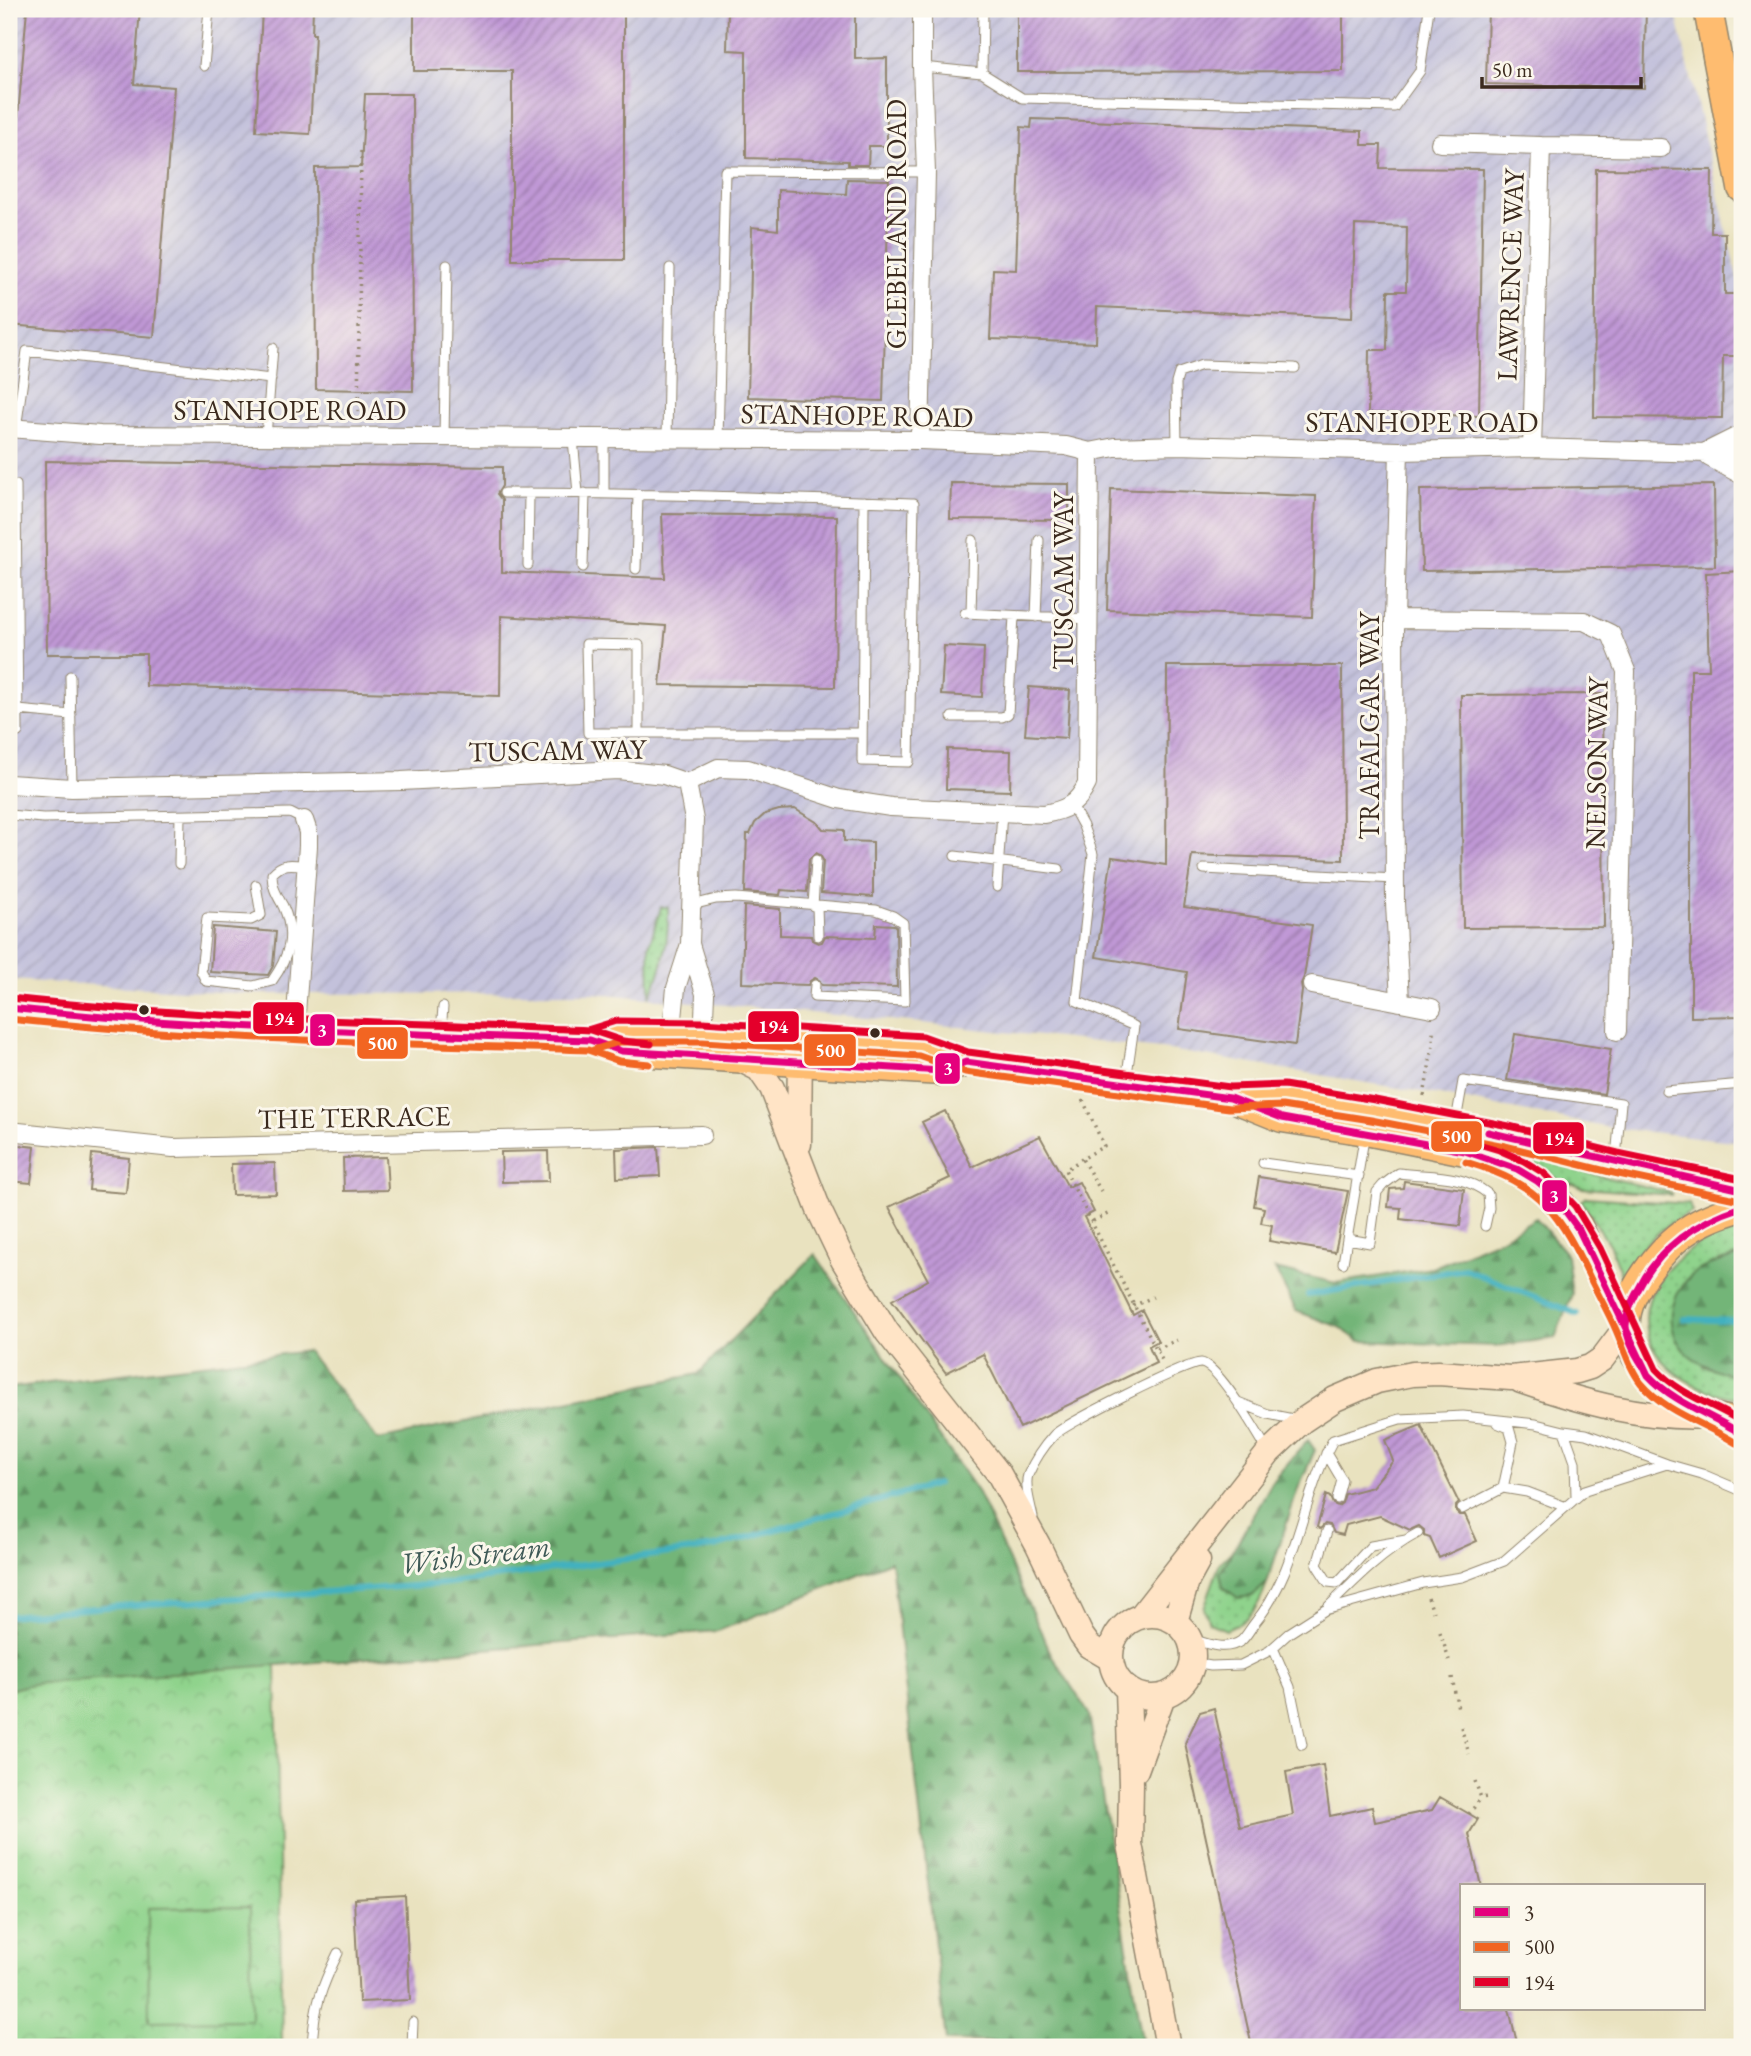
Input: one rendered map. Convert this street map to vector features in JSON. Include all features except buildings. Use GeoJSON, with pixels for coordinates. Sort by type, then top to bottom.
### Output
{"type":"FeatureCollection","features":[{"type":"Feature","properties":{"kind":"main road"},"geometry":{"type":"LineString","coordinates":[[1708,9],[1742,188]]}},
{"type":"Feature","properties":{"kind":"main road"},"geometry":{"type":"LineString","coordinates":[[9,1008],[109,1019],[295,1028],[442,1021],[590,1040],[617,1031],[670,1044],[800,1050],[921,1046],[966,1062],[1230,1098],[1283,1095],[1457,1115],[1617,1150],[1742,1190]]}},
{"type":"Feature","properties":{"kind":"main road"},"geometry":{"type":"LineString","coordinates":[[703,1045],[741,1060],[800,1050]]}},
{"type":"Feature","properties":{"kind":"main road"},"geometry":{"type":"LineString","coordinates":[[1230,1098],[1282,1118],[1366,1131],[1485,1155],[1515,1168],[1543,1185],[1562,1204],[1578,1226],[1640,1362],[1655,1383],[1688,1406],[1729,1423]]}},
{"type":"Feature","properties":{"kind":"main road"},"geometry":{"type":"LineString","coordinates":[[1626,1328],[1630,1307],[1641,1281],[1667,1247],[1696,1224],[1742,1207]]}},
{"type":"Feature","properties":{"kind":"street","name":"GLEBELAND ROAD"},"geometry":{"type":"LineString","coordinates":[[920,440],[926,173],[922,9]]}},
{"type":"Feature","properties":{"kind":"street","name":"LAWRENCE WAY"},"geometry":{"type":"LineString","coordinates":[[1440,143],[1661,148]]}},
{"type":"Feature","properties":{"kind":"street","name":"LAWRENCE WAY"},"geometry":{"type":"LineString","coordinates":[[1531,448],[1541,146]]}},
{"type":"Feature","properties":{"kind":"street","name":"STANHOPE ROAD"},"geometry":{"type":"LineString","coordinates":[[12,429],[100,435],[920,440],[1066,446],[1090,452],[1115,447],[1177,445],[1399,451],[1531,448],[1742,454]]}},
{"type":"Feature","properties":{"kind":"street","name":"STANHOPE ROAD"},"geometry":{"type":"LineString","coordinates":[[1703,454],[1742,434]]}},
{"type":"Feature","properties":{"kind":"street","name":"TRAFALGAR WAY"},"geometry":{"type":"LineString","coordinates":[[1399,451],[1394,619],[1395,878],[1400,1002]]}},
{"type":"Feature","properties":{"kind":"street","name":"TUSCAM WAY"},"geometry":{"type":"LineString","coordinates":[[1072,806],[1087,785],[1090,452]]}},
{"type":"Feature","properties":{"kind":"street","name":"STANHOPE ROAD"},"geometry":{"type":"LineString","coordinates":[[1703,454],[1742,475]]}},
{"type":"Feature","properties":{"kind":"street","name":"NELSON WAY"},"geometry":{"type":"LineString","coordinates":[[1394,619],[1584,621],[1611,634],[1626,671],[1617,1031]]}},
{"type":"Feature","properties":{"kind":"street"},"geometry":{"type":"LineString","coordinates":[[670,1044],[676,988],[690,944],[694,820],[687,783],[718,768],[748,769],[839,799],[891,807],[1044,814],[1072,806]]}},
{"type":"Feature","properties":{"kind":"street","name":"TUSCAM WAY"},"geometry":{"type":"LineString","coordinates":[[9,784],[72,788],[401,781],[618,769],[664,775],[687,783]]}},
{"type":"Feature","properties":{"kind":"street"},"geometry":{"type":"LineString","coordinates":[[295,1028],[307,866],[308,832],[304,820]]}},
{"type":"Feature","properties":{"kind":"street"},"geometry":{"type":"LineString","coordinates":[[690,944],[705,993],[703,1045]]}},
{"type":"Feature","properties":{"kind":"street"},"geometry":{"type":"LineString","coordinates":[[1312,985],[1432,1008]]}},
{"type":"Feature","properties":{"kind":"street"},"geometry":{"type":"LineString","coordinates":[[799,1155],[800,1050]]}},
{"type":"Feature","properties":{"kind":"street"},"geometry":{"type":"LineString","coordinates":[[741,1060],[759,1069],[772,1088],[819,1210],[844,1260],[887,1332],[999,1474],[1038,1545],[1081,1635],[1089,1646],[1111,1659]]}},
{"type":"Feature","properties":{"kind":"street","name":"THE TERRACE"},"geometry":{"type":"LineString","coordinates":[[9,1131],[173,1148],[702,1135]]}},
{"type":"Feature","properties":{"kind":"street"},"geometry":{"type":"LineString","coordinates":[[1141,1616],[1269,1452],[1302,1421],[1335,1399],[1377,1381],[1412,1374],[1511,1378],[1577,1371],[1602,1359],[1626,1328]]}},
{"type":"Feature","properties":{"kind":"street"},"geometry":{"type":"LineString","coordinates":[[1511,1378],[1570,1398],[1648,1415],[1729,1423]]}},
{"type":"Feature","properties":{"kind":"street"},"geometry":{"type":"LineString","coordinates":[[1182,1630],[1187,1581],[1226,1508]]}},
{"type":"Feature","properties":{"kind":"street"},"geometry":{"type":"LineString","coordinates":[[1153,1615],[1182,1630],[1193,1650],[1193,1663],[1183,1684],[1163,1696],[1139,1695],[1128,1689],[1119,1681],[1111,1659],[1112,1645],[1118,1632],[1128,1622],[1141,1616],[1153,1615]]}},
{"type":"Feature","properties":{"kind":"street"},"geometry":{"type":"LineString","coordinates":[[1128,1689],[1130,1844],[1168,2047]]}},
{"type":"Feature","properties":{"kind":"street"},"geometry":{"type":"LineString","coordinates":[[1131,1784],[1163,1696]]}},
{"type":"Feature","properties":{"kind":"lane"},"geometry":{"type":"LineString","coordinates":[[204,66],[209,9]]}},
{"type":"Feature","properties":{"kind":"lane"},"geometry":{"type":"LineString","coordinates":[[982,73],[983,9]]}},
{"type":"Feature","properties":{"kind":"lane"},"geometry":{"type":"LineString","coordinates":[[922,67],[982,73],[1022,98],[1394,107],[1420,71],[1429,9]]}},
{"type":"Feature","properties":{"kind":"lane"},"geometry":{"type":"LineString","coordinates":[[718,439],[725,171],[926,173]]}},
{"type":"Feature","properties":{"kind":"lane"},"geometry":{"type":"LineString","coordinates":[[444,438],[447,265]]}},
{"type":"Feature","properties":{"kind":"lane"},"geometry":{"type":"LineString","coordinates":[[667,439],[670,268]]}},
{"type":"Feature","properties":{"kind":"lane"},"geometry":{"type":"LineString","coordinates":[[267,437],[273,348]]}},
{"type":"Feature","properties":{"kind":"lane"},"geometry":{"type":"LineString","coordinates":[[12,429],[27,351],[271,379]]}},
{"type":"Feature","properties":{"kind":"lane"},"geometry":{"type":"LineString","coordinates":[[1177,445],[1176,383],[1179,373],[1202,365],[1295,368]]}},
{"type":"Feature","properties":{"kind":"lane"},"geometry":{"type":"LineString","coordinates":[[573,439],[582,493],[583,567]]}},
{"type":"Feature","properties":{"kind":"lane"},"geometry":{"type":"LineString","coordinates":[[604,439],[604,494]]}},
{"type":"Feature","properties":{"kind":"lane"},"geometry":{"type":"LineString","coordinates":[[9,732],[18,733],[13,557],[16,485]]}},
{"type":"Feature","properties":{"kind":"lane"},"geometry":{"type":"LineString","coordinates":[[504,493],[638,494],[864,501],[914,503],[909,762],[862,761],[864,501]]}},
{"type":"Feature","properties":{"kind":"lane"},"geometry":{"type":"LineString","coordinates":[[528,565],[529,493]]}},
{"type":"Feature","properties":{"kind":"lane"},"geometry":{"type":"LineString","coordinates":[[636,569],[638,494]]}},
{"type":"Feature","properties":{"kind":"lane"},"geometry":{"type":"LineString","coordinates":[[973,540],[968,613],[1090,619]]}},
{"type":"Feature","properties":{"kind":"lane"},"geometry":{"type":"LineString","coordinates":[[1036,617],[1038,540]]}},
{"type":"Feature","properties":{"kind":"lane"},"geometry":{"type":"LineString","coordinates":[[953,718],[1002,717],[1008,714],[1014,617]]}},
{"type":"Feature","properties":{"kind":"lane"},"geometry":{"type":"LineString","coordinates":[[639,733],[639,645],[586,644],[588,733],[639,733],[862,733]]}},
{"type":"Feature","properties":{"kind":"lane"},"geometry":{"type":"LineString","coordinates":[[70,676],[72,788]]}},
{"type":"Feature","properties":{"kind":"lane"},"geometry":{"type":"LineString","coordinates":[[18,710],[71,715]]}},
{"type":"Feature","properties":{"kind":"lane"},"geometry":{"type":"LineString","coordinates":[[1072,806],[1093,854],[1077,1001],[1134,1026],[1126,1082]]}},
{"type":"Feature","properties":{"kind":"lane"},"geometry":{"type":"LineString","coordinates":[[997,887],[1002,812]]}},
{"type":"Feature","properties":{"kind":"lane"},"geometry":{"type":"LineString","coordinates":[[9,815],[43,818],[290,813],[304,820]]}},
{"type":"Feature","properties":{"kind":"lane"},"geometry":{"type":"LineString","coordinates":[[179,864],[180,816]]}},
{"type":"Feature","properties":{"kind":"lane"},"geometry":{"type":"LineString","coordinates":[[955,856],[1059,869]]}},
{"type":"Feature","properties":{"kind":"lane"},"geometry":{"type":"LineString","coordinates":[[816,860],[815,906],[818,936]]}},
{"type":"Feature","properties":{"kind":"lane"},"geometry":{"type":"LineString","coordinates":[[256,885],[261,915],[251,920],[207,918],[201,971],[206,981],[253,986],[272,981],[287,959],[289,933],[284,909],[272,887],[272,874],[279,866],[307,866]]}},
{"type":"Feature","properties":{"kind":"lane"},"geometry":{"type":"LineString","coordinates":[[1204,869],[1395,878]]}},
{"type":"Feature","properties":{"kind":"lane"},"geometry":{"type":"LineString","coordinates":[[692,905],[716,899],[736,898],[876,911],[893,916],[903,923],[905,1000],[814,997],[815,985]]}},
{"type":"Feature","properties":{"kind":"lane"},"geometry":{"type":"LineString","coordinates":[[1457,1115],[1463,1081],[1621,1103],[1617,1150]]}},
{"type":"Feature","properties":{"kind":"lane"},"geometry":{"type":"LineString","coordinates":[[1667,1091],[1742,1084]]}},
{"type":"Feature","properties":{"kind":"lane"},"geometry":{"type":"LineString","coordinates":[[1343,1263],[1366,1131]]}},
{"type":"Feature","properties":{"kind":"lane"},"geometry":{"type":"LineString","coordinates":[[1263,1163],[1359,1176]]}},
{"type":"Feature","properties":{"kind":"lane"},"geometry":{"type":"LineString","coordinates":[[1348,1239],[1370,1242],[1377,1192],[1399,1173],[1439,1176],[1480,1187],[1488,1194],[1489,1208],[1485,1226]]}},
{"type":"Feature","properties":{"kind":"lane"},"geometry":{"type":"LineString","coordinates":[[1038,1545],[1026,1479],[1037,1457],[1055,1433],[1190,1364],[1203,1363],[1213,1370],[1269,1452]]}},
{"type":"Feature","properties":{"kind":"lane"},"geometry":{"type":"LineString","coordinates":[[1237,1402],[1268,1414],[1302,1421]]}},
{"type":"Feature","properties":{"kind":"lane"},"geometry":{"type":"LineString","coordinates":[[1182,1630],[1213,1647],[1240,1642],[1266,1610],[1287,1568],[1318,1467],[1333,1440],[1400,1419],[1463,1416],[1536,1424],[1586,1434],[1702,1474],[1742,1491]]}},
{"type":"Feature","properties":{"kind":"lane"},"geometry":{"type":"LineString","coordinates":[[1490,1419],[1509,1428],[1513,1442],[1503,1488]]}},
{"type":"Feature","properties":{"kind":"lane"},"geometry":{"type":"LineString","coordinates":[[1564,1431],[1575,1462],[1576,1496]]}},
{"type":"Feature","properties":{"kind":"lane"},"geometry":{"type":"LineString","coordinates":[[1326,1453],[1342,1480],[1337,1499]]}},
{"type":"Feature","properties":{"kind":"lane"},"geometry":{"type":"LineString","coordinates":[[1325,1610],[1423,1583],[1462,1577],[1504,1561],[1585,1490],[1667,1464]]}},
{"type":"Feature","properties":{"kind":"lane"},"geometry":{"type":"LineString","coordinates":[[1462,1509],[1503,1488],[1527,1492],[1566,1507]]}},
{"type":"Feature","properties":{"kind":"lane"},"geometry":{"type":"LineString","coordinates":[[1327,1531],[1317,1565],[1328,1582],[1336,1583],[1371,1546],[1406,1540]]}},
{"type":"Feature","properties":{"kind":"lane"},"geometry":{"type":"LineString","coordinates":[[1193,1663],[1211,1667],[1241,1664],[1273,1648],[1289,1633],[1325,1610],[1360,1575],[1418,1533]]}},
{"type":"Feature","properties":{"kind":"lane"},"geometry":{"type":"LineString","coordinates":[[1273,1648],[1290,1687],[1301,1745]]}},
{"type":"Feature","properties":{"kind":"lane"},"geometry":{"type":"LineString","coordinates":[[312,2047],[314,2015],[321,1986],[338,1952]]}},
{"type":"Feature","properties":{"kind":"lane"},"geometry":{"type":"LineString","coordinates":[[412,2047],[413,2022]]}},
{"type":"Feature","properties":{"kind":"path"},"geometry":{"type":"LineString","coordinates":[[358,438],[361,148]]}},
{"type":"Feature","properties":{"kind":"path"},"geometry":{"type":"LineString","coordinates":[[1424,1098],[1433,1045],[1432,1008]]}},
{"type":"Feature","properties":{"kind":"path"},"geometry":{"type":"LineString","coordinates":[[1083,1099],[1104,1146],[1065,1170],[1093,1221],[1143,1329],[1157,1349],[1177,1340]]}},
{"type":"Feature","properties":{"kind":"path"},"geometry":{"type":"LineString","coordinates":[[1082,1159],[1101,1191]]}},
{"type":"Feature","properties":{"kind":"path"},"geometry":{"type":"LineString","coordinates":[[1076,1201],[1081,1199]]}},
{"type":"Feature","properties":{"kind":"path"},"geometry":{"type":"LineString","coordinates":[[1093,1221],[1112,1212]]}},
{"type":"Feature","properties":{"kind":"path"},"geometry":{"type":"LineString","coordinates":[[1133,1306],[1153,1297]]}},
{"type":"Feature","properties":{"kind":"path"},"geometry":{"type":"LineString","coordinates":[[1425,1591],[1433,1612]]}},
{"type":"Feature","properties":{"kind":"path"},"geometry":{"type":"LineString","coordinates":[[1440,1632],[1449,1660]]}},
{"type":"Feature","properties":{"kind":"path"},"geometry":{"type":"LineString","coordinates":[[1452,1677],[1458,1709]]}},
{"type":"Feature","properties":{"kind":"path"},"geometry":{"type":"LineString","coordinates":[[1461,1727],[1469,1754]]}},
{"type":"Feature","properties":{"kind":"path"},"geometry":{"type":"LineString","coordinates":[[1475,1781],[1481,1798]]}},
{"type":"Feature","properties":{"kind":"path"},"geometry":{"type":"LineString","coordinates":[[1469,1814],[1481,1798],[1488,1797]]}},
{"type":"Feature","properties":{"kind":"shaded area"},"geometry":{"type":"Polygon","coordinates":[[[9,9],[1675,9],[1742,298],[1742,1142],[1605,1127],[1440,1095],[1170,1050],[922,1023],[594,993],[253,994],[9,980],[9,9]]]}},
{"type":"Feature","properties":{"kind":"green space"},"geometry":{"type":"Polygon","coordinates":[[[661,907],[668,907],[668,929],[659,975],[650,995],[649,946],[661,907]]]}},
{"type":"Feature","properties":{"kind":"green space"},"geometry":{"type":"Polygon","coordinates":[[[1525,1151],[1580,1171],[1672,1193],[1582,1188],[1571,1183],[1568,1187],[1522,1157],[1525,1151]]]}},
{"type":"Feature","properties":{"kind":"green space"},"geometry":{"type":"Polygon","coordinates":[[[1586,1197],[1689,1204],[1692,1212],[1651,1239],[1622,1278],[1610,1246],[1581,1201],[1586,1197]]]}},
{"type":"Feature","properties":{"kind":"green space"},"geometry":{"type":"Polygon","coordinates":[[[1536,1218],[1567,1255],[1572,1294],[1555,1338],[1496,1346],[1359,1341],[1339,1327],[1296,1311],[1275,1269],[1336,1283],[1432,1268],[1500,1239],[1536,1218]]]}},
{"type":"Feature","properties":{"kind":"green space"},"geometry":{"type":"Polygon","coordinates":[[[1742,1229],[1742,1255],[1718,1261],[1704,1366],[1742,1381],[1742,1399],[1712,1392],[1686,1380],[1665,1364],[1652,1344],[1646,1322],[1649,1299],[1663,1275],[1699,1244],[1742,1229]]]}},
{"type":"Feature","properties":{"kind":"green space"},"geometry":{"type":"Polygon","coordinates":[[[815,1254],[978,1493],[1051,1654],[1089,1714],[1143,2047],[1051,2047],[1050,2042],[946,2041],[891,1561],[718,1631],[33,1684],[9,1690],[9,1388],[307,1351],[378,1440],[698,1374],[815,1254]]]}},
{"type":"Feature","properties":{"kind":"green space"},"geometry":{"type":"Polygon","coordinates":[[[1742,1255],[1742,1381],[1689,1355],[1674,1334],[1672,1309],[1682,1286],[1690,1277],[1711,1264],[1742,1255]]]}},
{"type":"Feature","properties":{"kind":"green space"},"geometry":{"type":"Polygon","coordinates":[[[1308,1440],[1315,1450],[1299,1486],[1267,1583],[1252,1596],[1238,1598],[1223,1587],[1220,1573],[1274,1479],[1308,1440]]]}},
{"type":"Feature","properties":{"kind":"green space"},"geometry":{"type":"Polygon","coordinates":[[[1233,1550],[1220,1573],[1252,1596],[1267,1583],[1248,1617],[1226,1630],[1209,1623],[1204,1608],[1220,1563],[1233,1550]]]}},
{"type":"Feature","properties":{"kind":"green space"},"geometry":{"type":"Polygon","coordinates":[[[276,1665],[282,2047],[9,2047],[9,1690],[33,1684],[276,1665]]]}},
{"type":"Feature","properties":{"kind":"green space"},"geometry":{"type":"Polygon","coordinates":[[[250,1907],[251,2020],[149,2021],[148,1908],[250,1907]]]}},
{"type":"Feature","properties":{"kind":"waterway","name":"Wish Stream"},"geometry":{"type":"LineString","coordinates":[[1308,1295],[1465,1269],[1577,1314]]}},
{"type":"Feature","properties":{"kind":"waterway","name":"Wish Stream"},"geometry":{"type":"LineString","coordinates":[[1684,1319],[1742,1321]]}},
{"type":"Feature","properties":{"kind":"waterway","name":"Wish Stream"},"geometry":{"type":"LineString","coordinates":[[9,1616],[442,1584],[714,1547],[937,1484]]}},
{"type":"Feature","properties":{"kind":"transit line","name":"194"},"geometry":{"type":"LineString","coordinates":[[10,998],[227,1015],[590,1030],[623,1041],[651,1044]]}},
{"type":"Feature","properties":{"kind":"transit line","name":"3"},"geometry":{"type":"LineString","coordinates":[[9,1008],[226,1026],[590,1040],[621,1051],[941,1071],[966,1062],[1230,1098],[1282,1118],[1465,1151],[1517,1169],[1553,1194],[1579,1230],[1648,1375],[1681,1401],[1742,1434]]}},
{"type":"Feature","properties":{"kind":"transit line","name":"500"},"geometry":{"type":"LineString","coordinates":[[9,1019],[226,1036],[588,1050],[619,1061],[649,1064]]}},
{"type":"Feature","properties":{"kind":"transit line","name":"194"},"geometry":{"type":"LineString","coordinates":[[587,1030],[616,1021],[703,1022],[923,1036],[968,1052],[1230,1087],[1284,1085],[1375,1100],[1509,1126],[1618,1153],[1742,1179]]}},
{"type":"Feature","properties":{"kind":"transit line","name":"500"},"geometry":{"type":"LineString","coordinates":[[593,1050],[619,1042],[703,1042],[919,1056],[965,1072],[1229,1108],[1282,1106],[1371,1120],[1505,1146],[1740,1200]]}},
{"type":"Feature","properties":{"kind":"transit line","name":"3"},"geometry":{"type":"LineString","coordinates":[[1488,1132],[1742,1190]]}},
{"type":"Feature","properties":{"kind":"transit line","name":"194"},"geometry":{"type":"LineString","coordinates":[[1472,1142],[1499,1150],[1545,1174],[1575,1206],[1600,1248],[1656,1369],[1675,1386],[1742,1422]]}},
{"type":"Feature","properties":{"kind":"transit line","name":"500"},"geometry":{"type":"LineString","coordinates":[[1466,1162],[1514,1181],[1545,1205],[1569,1237],[1641,1383],[1674,1410],[1736,1443]]}},
{"type":"Feature","properties":{"kind":"transit line","name":"3"},"geometry":{"type":"LineString","coordinates":[[1643,1366],[1632,1347],[1626,1326],[1630,1307],[1647,1274],[1668,1248],[1695,1228],[1742,1207]]}}]}
